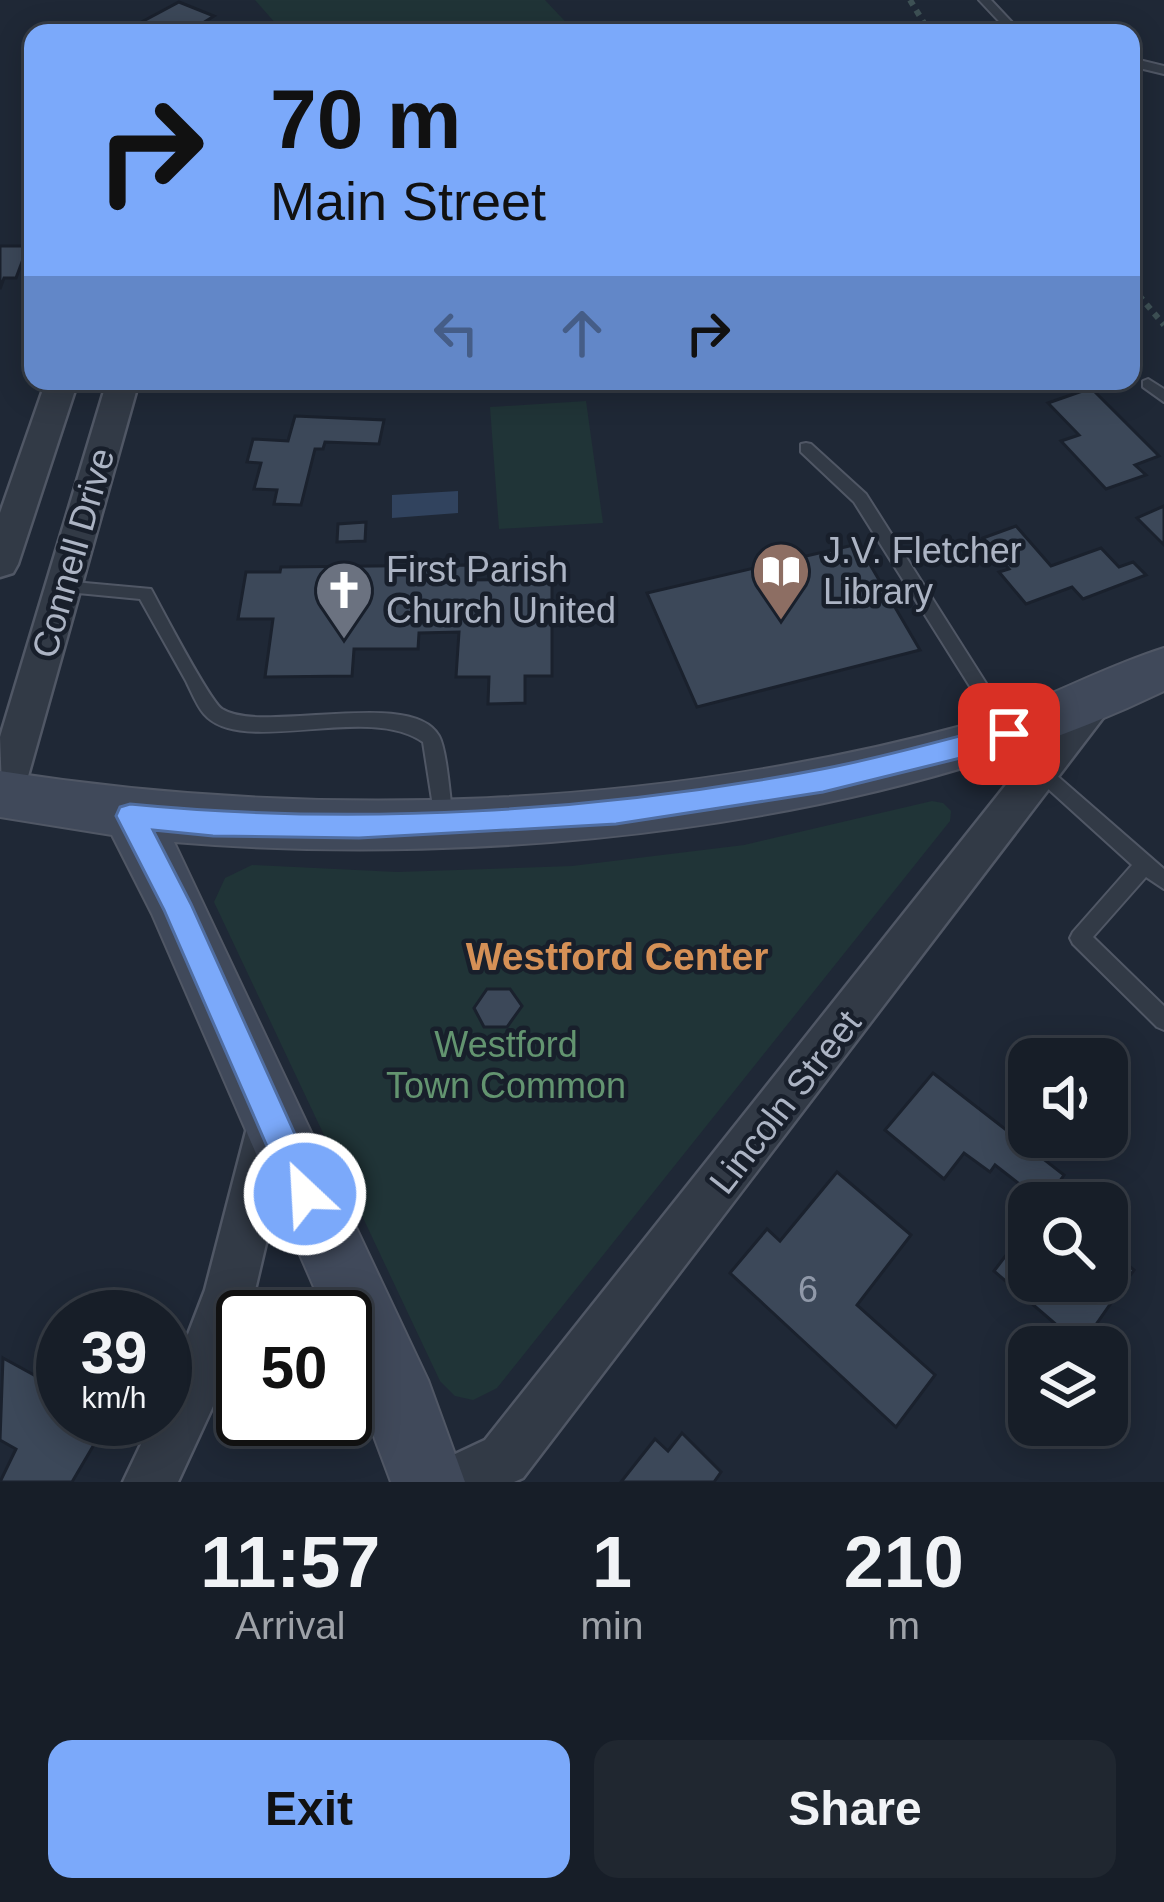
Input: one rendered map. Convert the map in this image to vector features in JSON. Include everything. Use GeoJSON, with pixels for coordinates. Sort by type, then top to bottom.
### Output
{"type":"FeatureCollection","features":[{"type":"Feature","properties":{"kind":"main road"},"geometry":{"type":"LineString","coordinates":[[2,794],[130,816],[236,825],[445,824],[616,812],[1025,753],[1096,699],[1164,668]]}},
{"type":"Feature","properties":{"kind":"main road"},"geometry":{"type":"LineString","coordinates":[[130,816],[177,904],[402,1406],[428,1482]]}},
{"type":"Feature","properties":{"kind":"street","name":"Connell Drive"},"geometry":{"type":"LineString","coordinates":[[0,564],[59,390]]}},
{"type":"Feature","properties":{"kind":"street","name":"Connell Drive"},"geometry":{"type":"LineString","coordinates":[[2,794],[120,390]]}},
{"type":"Feature","properties":{"kind":"street","name":"Lincoln Street"},"geometry":{"type":"LineString","coordinates":[[454,1482],[503,1459],[1025,753]]}},
{"type":"Feature","properties":{"kind":"street"},"geometry":{"type":"LineString","coordinates":[[150,1482],[200,1378],[230,1291],[272,1120]]}},
{"type":"Feature","properties":{"kind":"lane"},"geometry":{"type":"LineString","coordinates":[[985,0],[1008,24]]}},
{"type":"Feature","properties":{"kind":"lane"},"geometry":{"type":"LineString","coordinates":[[1148,384],[1164,397]]}},
{"type":"Feature","properties":{"kind":"lane"},"geometry":{"type":"LineString","coordinates":[[806,448],[860,498],[1025,753],[1164,881]]}},
{"type":"Feature","properties":{"kind":"lane"},"geometry":{"type":"LineString","coordinates":[[63,587],[145,593],[212,712],[221,720],[242,725],[397,720],[424,729],[431,738],[445,824]]}},
{"type":"Feature","properties":{"kind":"lane"},"geometry":{"type":"LineString","coordinates":[[1145,864],[1081,938],[1164,1020]]}},
{"type":"Feature","properties":{"kind":"path"},"geometry":{"type":"LineString","coordinates":[[1140,297],[1164,325]]}},
{"type":"Feature","properties":{"kind":"green space"},"geometry":{"type":"Polygon","coordinates":[[[255,0],[545,0],[568,24],[276,24],[255,0]]]}},
{"type":"Feature","properties":{"kind":"green space"},"geometry":{"type":"Polygon","coordinates":[[[586,401],[603,523],[499,529],[490,407],[586,401]]]}},
{"type":"Feature","properties":{"kind":"green space","name":"Westford Town Common"},"geometry":{"type":"Polygon","coordinates":[[[932,801],[951,811],[950,821],[497,1388],[473,1400],[455,1396],[440,1381],[214,902],[225,878],[252,865],[397,872],[572,866],[744,845],[932,801]]]}},
{"type":"Feature","properties":{"kind":"water"},"geometry":{"type":"Polygon","coordinates":[[[458,491],[458,513],[392,518],[392,495],[458,491]]]}},
{"type":"Feature","properties":{"kind":"building"},"geometry":{"type":"Polygon","coordinates":[[[179,2],[214,16],[201,24],[138,24],[179,2]]]}},
{"type":"Feature","properties":{"kind":"building"},"geometry":{"type":"Polygon","coordinates":[[[0,246],[24,246],[16,278],[4,278],[0,289],[0,246]]]}},
{"type":"Feature","properties":{"kind":"building"},"geometry":{"type":"Polygon","coordinates":[[[1093,390],[1159,456],[1135,465],[1146,475],[1106,489],[1061,441],[1079,435],[1048,403],[1093,390]]]}},
{"type":"Feature","properties":{"kind":"building"},"geometry":{"type":"Polygon","coordinates":[[[295,416],[384,420],[379,444],[325,442],[323,449],[315,449],[301,505],[274,504],[277,490],[254,489],[261,463],[247,462],[253,439],[288,441],[295,416]]]}},
{"type":"Feature","properties":{"kind":"building"},"geometry":{"type":"Polygon","coordinates":[[[1164,506],[1164,545],[1137,518],[1164,506]]]}},
{"type":"Feature","properties":{"kind":"building"},"geometry":{"type":"Polygon","coordinates":[[[366,522],[365,541],[337,542],[338,524],[366,522]]]}},
{"type":"Feature","properties":{"kind":"building"},"geometry":{"type":"Polygon","coordinates":[[[1016,526],[1051,566],[1101,548],[1119,567],[1133,562],[1146,575],[1083,599],[1072,587],[1026,604],[999,572],[1009,569],[983,538],[1016,526]]]}},
{"type":"Feature","properties":{"kind":"building","name":"J.V. Fletcher Library"},"geometry":{"type":"Polygon","coordinates":[[[858,544],[920,650],[697,707],[647,593],[858,544]]]}},
{"type":"Feature","properties":{"kind":"building","name":"First Parish Church United"},"geometry":{"type":"Polygon","coordinates":[[[469,565],[469,580],[552,579],[552,676],[525,676],[525,703],[488,704],[489,677],[456,677],[459,632],[419,633],[418,649],[354,649],[352,676],[265,677],[273,619],[238,619],[246,572],[280,572],[281,567],[469,565]]]}},
{"type":"Feature","properties":{"kind":"building"},"geometry":{"type":"Polygon","coordinates":[[[487,989],[510,989],[522,1006],[507,1027],[484,1027],[474,1008],[487,989]]]}},
{"type":"Feature","properties":{"kind":"building"},"geometry":{"type":"Polygon","coordinates":[[[933,1073],[1008,1131],[1008,1158],[1042,1158],[1064,1175],[1059,1182],[1017,1182],[995,1165],[990,1172],[964,1153],[944,1179],[885,1130],[933,1073]]]}},
{"type":"Feature","properties":{"kind":"building"},"geometry":{"type":"Polygon","coordinates":[[[837,1172],[911,1235],[857,1305],[935,1375],[896,1427],[730,1273],[767,1229],[780,1241],[837,1172]]]}},
{"type":"Feature","properties":{"kind":"building"},"geometry":{"type":"Polygon","coordinates":[[[1008,1253],[1008,1283],[994,1271],[1008,1253]]]}},
{"type":"Feature","properties":{"kind":"building"},"geometry":{"type":"Polygon","coordinates":[[[1030,1302],[1112,1302],[1095,1326],[1058,1326],[1030,1302]]]}},
{"type":"Feature","properties":{"kind":"building"},"geometry":{"type":"Polygon","coordinates":[[[3,1358],[36,1376],[36,1446],[93,1446],[72,1482],[0,1482],[16,1449],[0,1440],[3,1358]]]}},
{"type":"Feature","properties":{"kind":"building"},"geometry":{"type":"Polygon","coordinates":[[[682,1433],[721,1472],[714,1482],[621,1482],[655,1439],[668,1451],[682,1433]]]}},
{"type":"Feature","properties":{"kind":"place","name":"J.V. Fletcher Library"},"geometry":{"type":"Point","coordinates":[781,622]}},
{"type":"Feature","properties":{"kind":"place","name":"First Parish Church United"},"geometry":{"type":"Point","coordinates":[344,641]}},
{"type":"Feature","properties":{"kind":"district","name":"Westford Center"},"geometry":{"type":"Point","coordinates":[617,956]}},
{"type":"Feature","properties":{"kind":"route"},"geometry":{"type":"LineString","coordinates":[[305,1194],[177,904],[130,816],[213,824],[359,826],[616,812],[823,781],[1009,734]]}}]}
